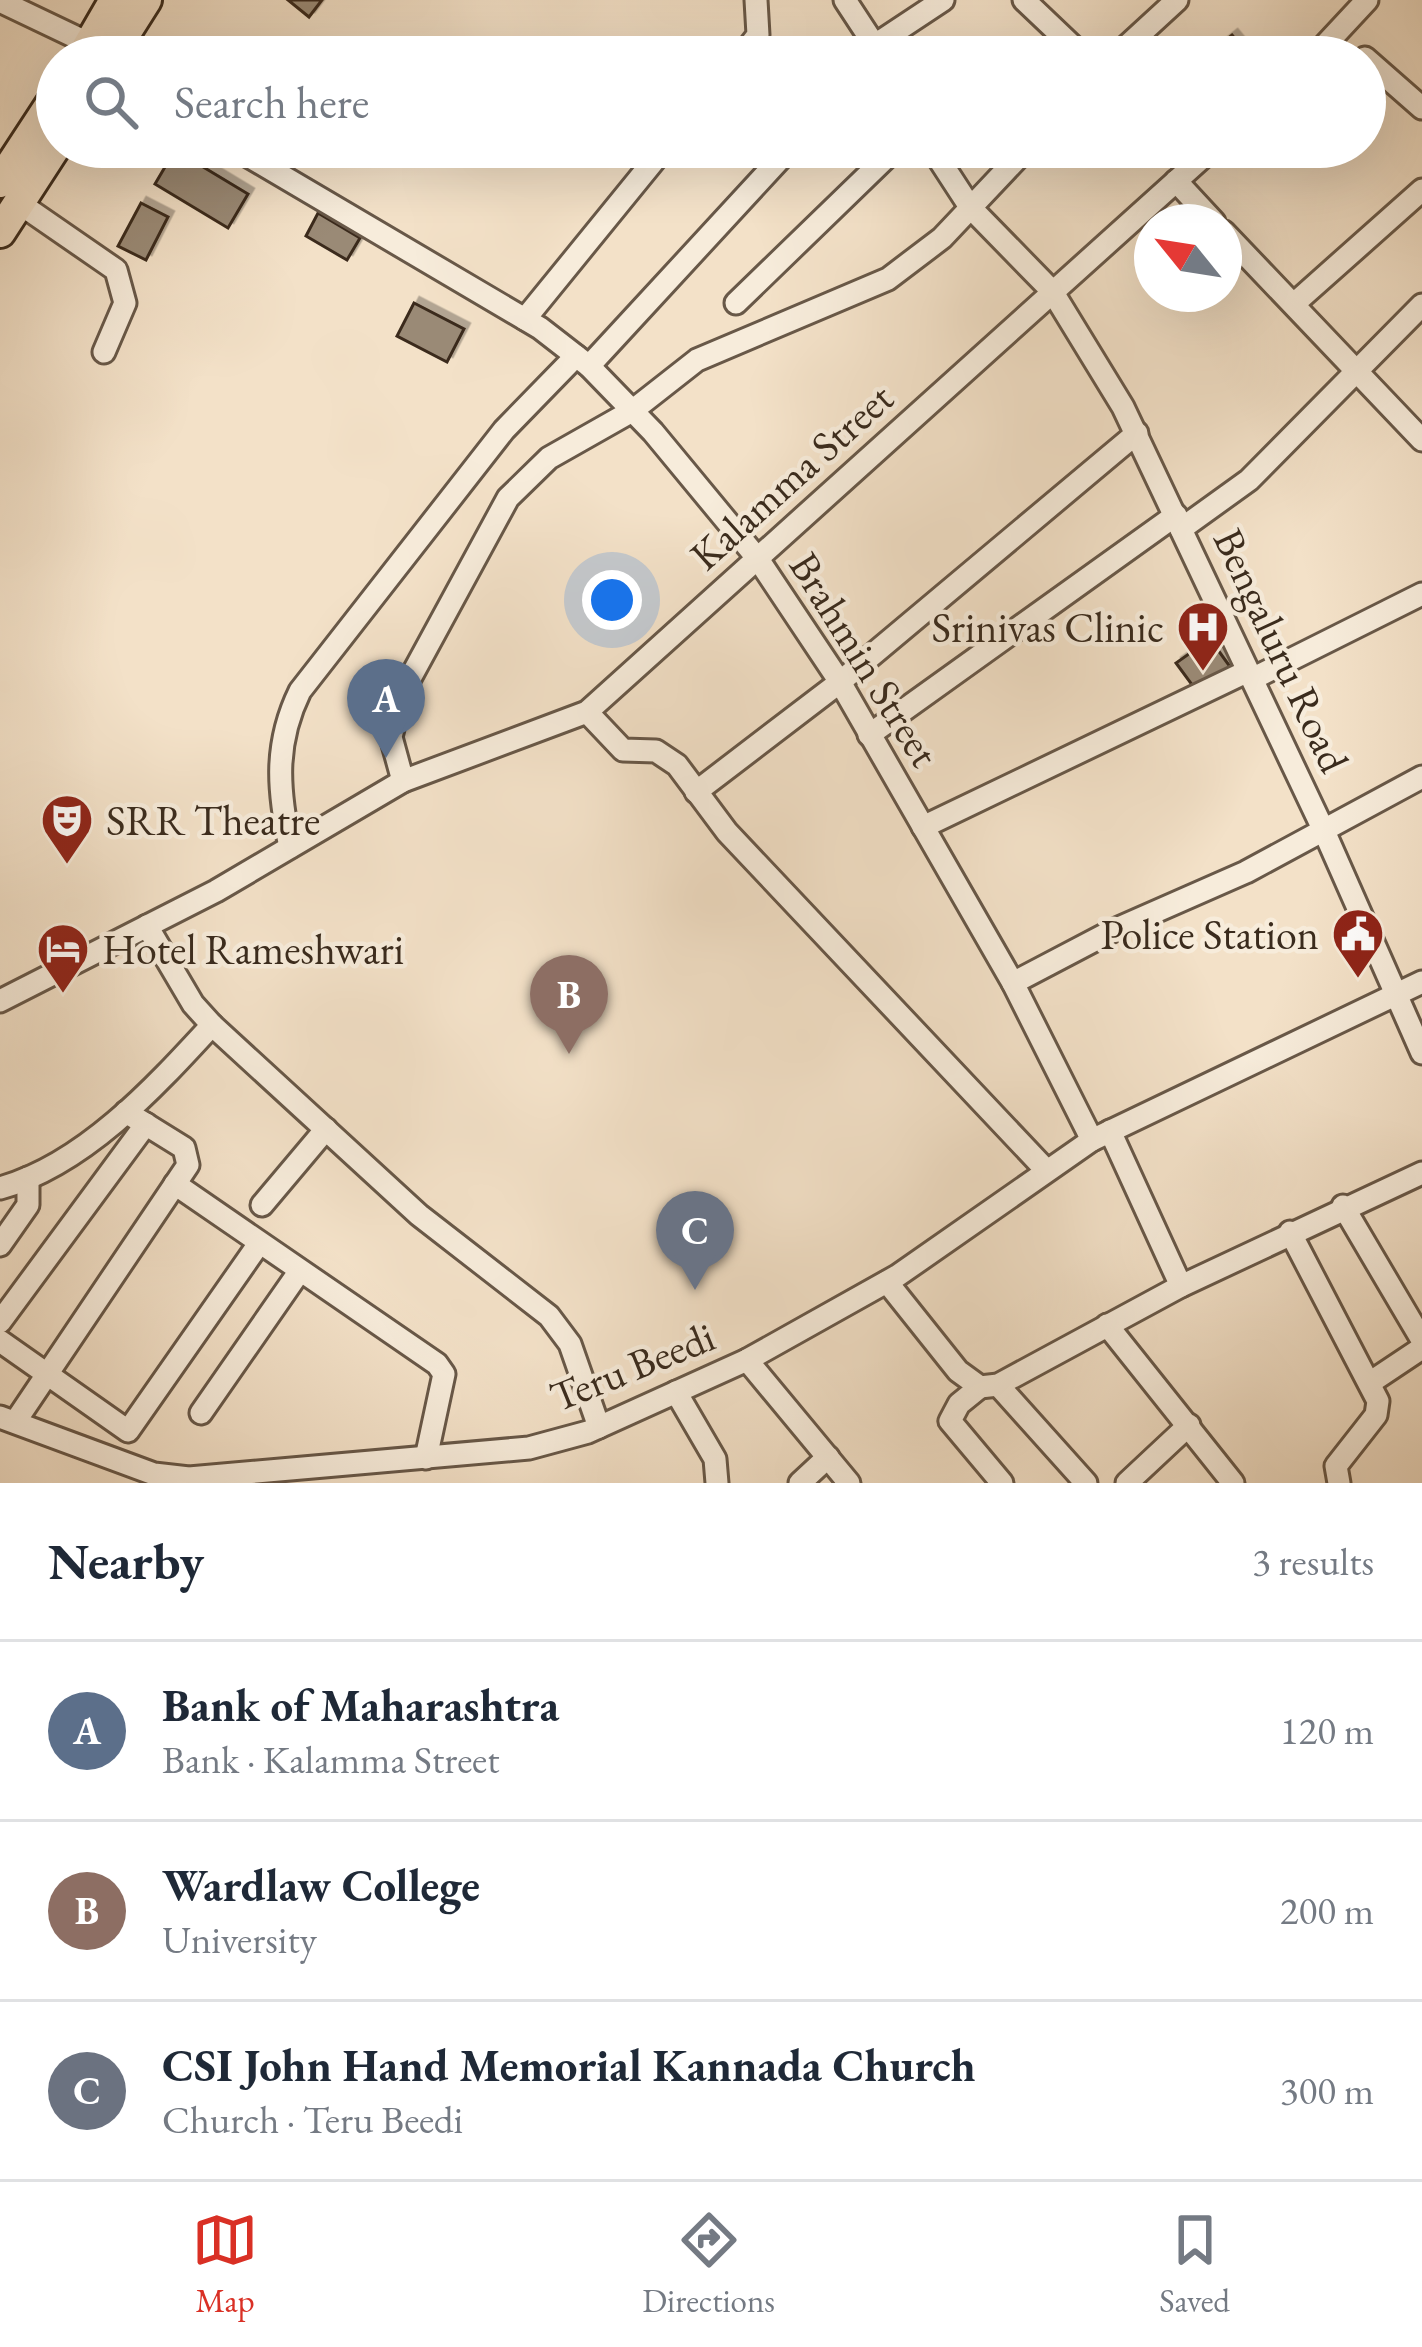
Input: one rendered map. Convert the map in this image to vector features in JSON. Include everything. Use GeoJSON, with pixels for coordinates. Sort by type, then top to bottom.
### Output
{"type":"FeatureCollection","features":[{"type":"Feature","properties":{"kind":"highway"},"geometry":{"type":"LineString","coordinates":[[101,36],[115,0]]}},
{"type":"Feature","properties":{"kind":"highway"},"geometry":{"type":"LineString","coordinates":[[111,36],[146,0]]}},
{"type":"Feature","properties":{"kind":"highway"},"geometry":{"type":"LineString","coordinates":[[0,232],[10,193],[36,139]]}},
{"type":"Feature","properties":{"kind":"highway"},"geometry":{"type":"LineString","coordinates":[[10,193],[36,166]]}},
{"type":"Feature","properties":{"kind":"street"},"geometry":{"type":"LineString","coordinates":[[756,0],[757,36]]}},
{"type":"Feature","properties":{"kind":"street"},"geometry":{"type":"LineString","coordinates":[[845,0],[867,36]]}},
{"type":"Feature","properties":{"kind":"street"},"geometry":{"type":"LineString","coordinates":[[899,36],[943,0]]}},
{"type":"Feature","properties":{"kind":"street"},"geometry":{"type":"LineString","coordinates":[[1024,0],[1062,36]]}},
{"type":"Feature","properties":{"kind":"street"},"geometry":{"type":"LineString","coordinates":[[1138,36],[1177,0]]}},
{"type":"Feature","properties":{"kind":"street"},"geometry":{"type":"LineString","coordinates":[[1336,36],[1367,0]]}},
{"type":"Feature","properties":{"kind":"street"},"geometry":{"type":"LineString","coordinates":[[0,1],[63,36]]}},
{"type":"Feature","properties":{"kind":"street"},"geometry":{"type":"LineString","coordinates":[[1386,76],[1422,108]]}},
{"type":"Feature","properties":{"kind":"street","name":"Brahmin Street"},"geometry":{"type":"LineString","coordinates":[[269,168],[525,319],[582,361],[632,411],[758,560],[840,682],[1101,1136],[1181,1286]]}},
{"type":"Feature","properties":{"kind":"street"},"geometry":{"type":"LineString","coordinates":[[525,319],[648,168]]}},
{"type":"Feature","properties":{"kind":"street"},"geometry":{"type":"LineString","coordinates":[[290,847],[279,764],[281,733],[300,691],[504,430],[582,361],[770,168]]}},
{"type":"Feature","properties":{"kind":"street"},"geometry":{"type":"LineString","coordinates":[[736,303],[875,168]]}},
{"type":"Feature","properties":{"kind":"street","name":"Bengaluru Road"},"geometry":{"type":"LineString","coordinates":[[945,168],[970,207],[1052,291],[1137,434],[1324,831],[1422,1053]]}},
{"type":"Feature","properties":{"kind":"street"},"geometry":{"type":"LineString","coordinates":[[403,781],[391,737],[393,716],[471,574],[495,514],[549,458],[632,411],[697,360],[888,279],[942,238],[1008,168]]}},
{"type":"Feature","properties":{"kind":"street","name":"Kalamma Street"},"geometry":{"type":"LineString","coordinates":[[0,1001],[147,926],[403,781],[586,712],[1191,168]]}},
{"type":"Feature","properties":{"kind":"street"},"geometry":{"type":"LineString","coordinates":[[1176,181],[1197,204]]}},
{"type":"Feature","properties":{"kind":"street"},"geometry":{"type":"LineString","coordinates":[[1295,303],[1422,190]]}},
{"type":"Feature","properties":{"kind":"street"},"geometry":{"type":"LineString","coordinates":[[10,193],[116,270],[125,303],[104,352]]}},
{"type":"Feature","properties":{"kind":"street"},"geometry":{"type":"LineString","coordinates":[[1242,250],[1419,432]]}},
{"type":"Feature","properties":{"kind":"street"},"geometry":{"type":"LineString","coordinates":[[868,735],[1179,522],[1249,481],[1422,305]]}},
{"type":"Feature","properties":{"kind":"street"},"geometry":{"type":"LineString","coordinates":[[696,792],[840,682],[1137,434]]}},
{"type":"Feature","properties":{"kind":"street"},"geometry":{"type":"LineString","coordinates":[[923,827],[1422,594]]}},
{"type":"Feature","properties":{"kind":"street"},"geometry":{"type":"LineString","coordinates":[[586,712],[623,750],[668,755],[696,792],[1046,1170]]}},
{"type":"Feature","properties":{"kind":"street"},"geometry":{"type":"LineString","coordinates":[[1012,983],[1324,831],[1422,777]]}},
{"type":"Feature","properties":{"kind":"street"},"geometry":{"type":"LineString","coordinates":[[147,926],[193,1004],[212,1025],[419,1216],[549,1316],[570,1344],[598,1427]]}},
{"type":"Feature","properties":{"kind":"street","name":"Teru Beedi"},"geometry":{"type":"LineString","coordinates":[[8,1419],[152,1478],[223,1478],[529,1448],[598,1427],[747,1360],[887,1282],[1101,1136],[1422,982]]}},
{"type":"Feature","properties":{"kind":"street"},"geometry":{"type":"LineString","coordinates":[[0,1322],[136,1118],[212,1025]]}},
{"type":"Feature","properties":{"kind":"street"},"geometry":{"type":"LineString","coordinates":[[0,1188],[28,1178],[136,1118]]}},
{"type":"Feature","properties":{"kind":"street"},"geometry":{"type":"LineString","coordinates":[[8,1419],[188,1165],[188,1152],[136,1118]]}},
{"type":"Feature","properties":{"kind":"street"},"geometry":{"type":"LineString","coordinates":[[262,1204],[326,1129]]}},
{"type":"Feature","properties":{"kind":"street"},"geometry":{"type":"LineString","coordinates":[[1002,1483],[950,1420],[958,1404],[1181,1286],[1343,1206],[1422,1173]]}},
{"type":"Feature","properties":{"kind":"street"},"geometry":{"type":"LineString","coordinates":[[0,1245],[28,1205],[28,1178]]}},
{"type":"Feature","properties":{"kind":"street"},"geometry":{"type":"LineString","coordinates":[[175,1184],[437,1364],[443,1374],[426,1459]]}},
{"type":"Feature","properties":{"kind":"street"},"geometry":{"type":"LineString","coordinates":[[1343,1206],[1422,1344],[1371,1382]]}},
{"type":"Feature","properties":{"kind":"street"},"geometry":{"type":"LineString","coordinates":[[1290,1232],[1371,1382],[1379,1408],[1336,1466],[1339,1483]]}},
{"type":"Feature","properties":{"kind":"street"},"geometry":{"type":"LineString","coordinates":[[110,1460],[258,1245]]}},
{"type":"Feature","properties":{"kind":"street"},"geometry":{"type":"LineString","coordinates":[[201,1413],[299,1272]]}},
{"type":"Feature","properties":{"kind":"street"},"geometry":{"type":"LineString","coordinates":[[887,1282],[958,1371],[989,1386],[1086,1483]]}},
{"type":"Feature","properties":{"kind":"street"},"geometry":{"type":"LineString","coordinates":[[1107,1324],[1233,1483]]}},
{"type":"Feature","properties":{"kind":"street"},"geometry":{"type":"LineString","coordinates":[[0,1341],[128,1431]]}},
{"type":"Feature","properties":{"kind":"street"},"geometry":{"type":"LineString","coordinates":[[747,1360],[849,1483]]}},
{"type":"Feature","properties":{"kind":"street"},"geometry":{"type":"LineString","coordinates":[[676,1392],[715,1460],[717,1483]]}},
{"type":"Feature","properties":{"kind":"street"},"geometry":{"type":"LineString","coordinates":[[1127,1483],[1189,1425]]}},
{"type":"Feature","properties":{"kind":"street"},"geometry":{"type":"LineString","coordinates":[[800,1483],[828,1457]]}},
{"type":"Feature","properties":{"kind":"building"},"geometry":{"type":"Polygon","coordinates":[[[288,0],[322,0],[309,17],[288,0]]]}},
{"type":"Feature","properties":{"kind":"building"},"geometry":{"type":"Polygon","coordinates":[[[164,168],[205,168],[248,194],[228,228],[155,184],[164,168]]]}},
{"type":"Feature","properties":{"kind":"building"},"geometry":{"type":"Polygon","coordinates":[[[141,203],[168,217],[146,260],[118,246],[141,203]]]}},
{"type":"Feature","properties":{"kind":"building"},"geometry":{"type":"Polygon","coordinates":[[[318,213],[360,238],[347,260],[306,236],[318,213]]]}},
{"type":"Feature","properties":{"kind":"building"},"geometry":{"type":"Polygon","coordinates":[[[414,303],[464,329],[447,362],[397,336],[414,303]]]}},
{"type":"Feature","properties":{"kind":"building"},"geometry":{"type":"Polygon","coordinates":[[[1210,639],[1231,668],[1198,693],[1176,663],[1210,639]]]}},
{"type":"Feature","properties":{"kind":"place","name":"Srinivas Clinic"},"geometry":{"type":"Point","coordinates":[1203,673]}},
{"type":"Feature","properties":{"kind":"place","name":"Bank of Maharashtra"},"geometry":{"type":"Point","coordinates":[386,758]}},
{"type":"Feature","properties":{"kind":"place","name":"SRR Theatre"},"geometry":{"type":"Point","coordinates":[67,866]}},
{"type":"Feature","properties":{"kind":"place","name":"Police Station"},"geometry":{"type":"Point","coordinates":[1358,980]}},
{"type":"Feature","properties":{"kind":"place","name":"Hotel Rameshwari"},"geometry":{"type":"Point","coordinates":[63,995]}},
{"type":"Feature","properties":{"kind":"place","name":"Wardlaw College"},"geometry":{"type":"Point","coordinates":[569,1054]}},
{"type":"Feature","properties":{"kind":"place","name":"CSI John Hand Memorial Kannada Church"},"geometry":{"type":"Point","coordinates":[695,1290]}}]}
